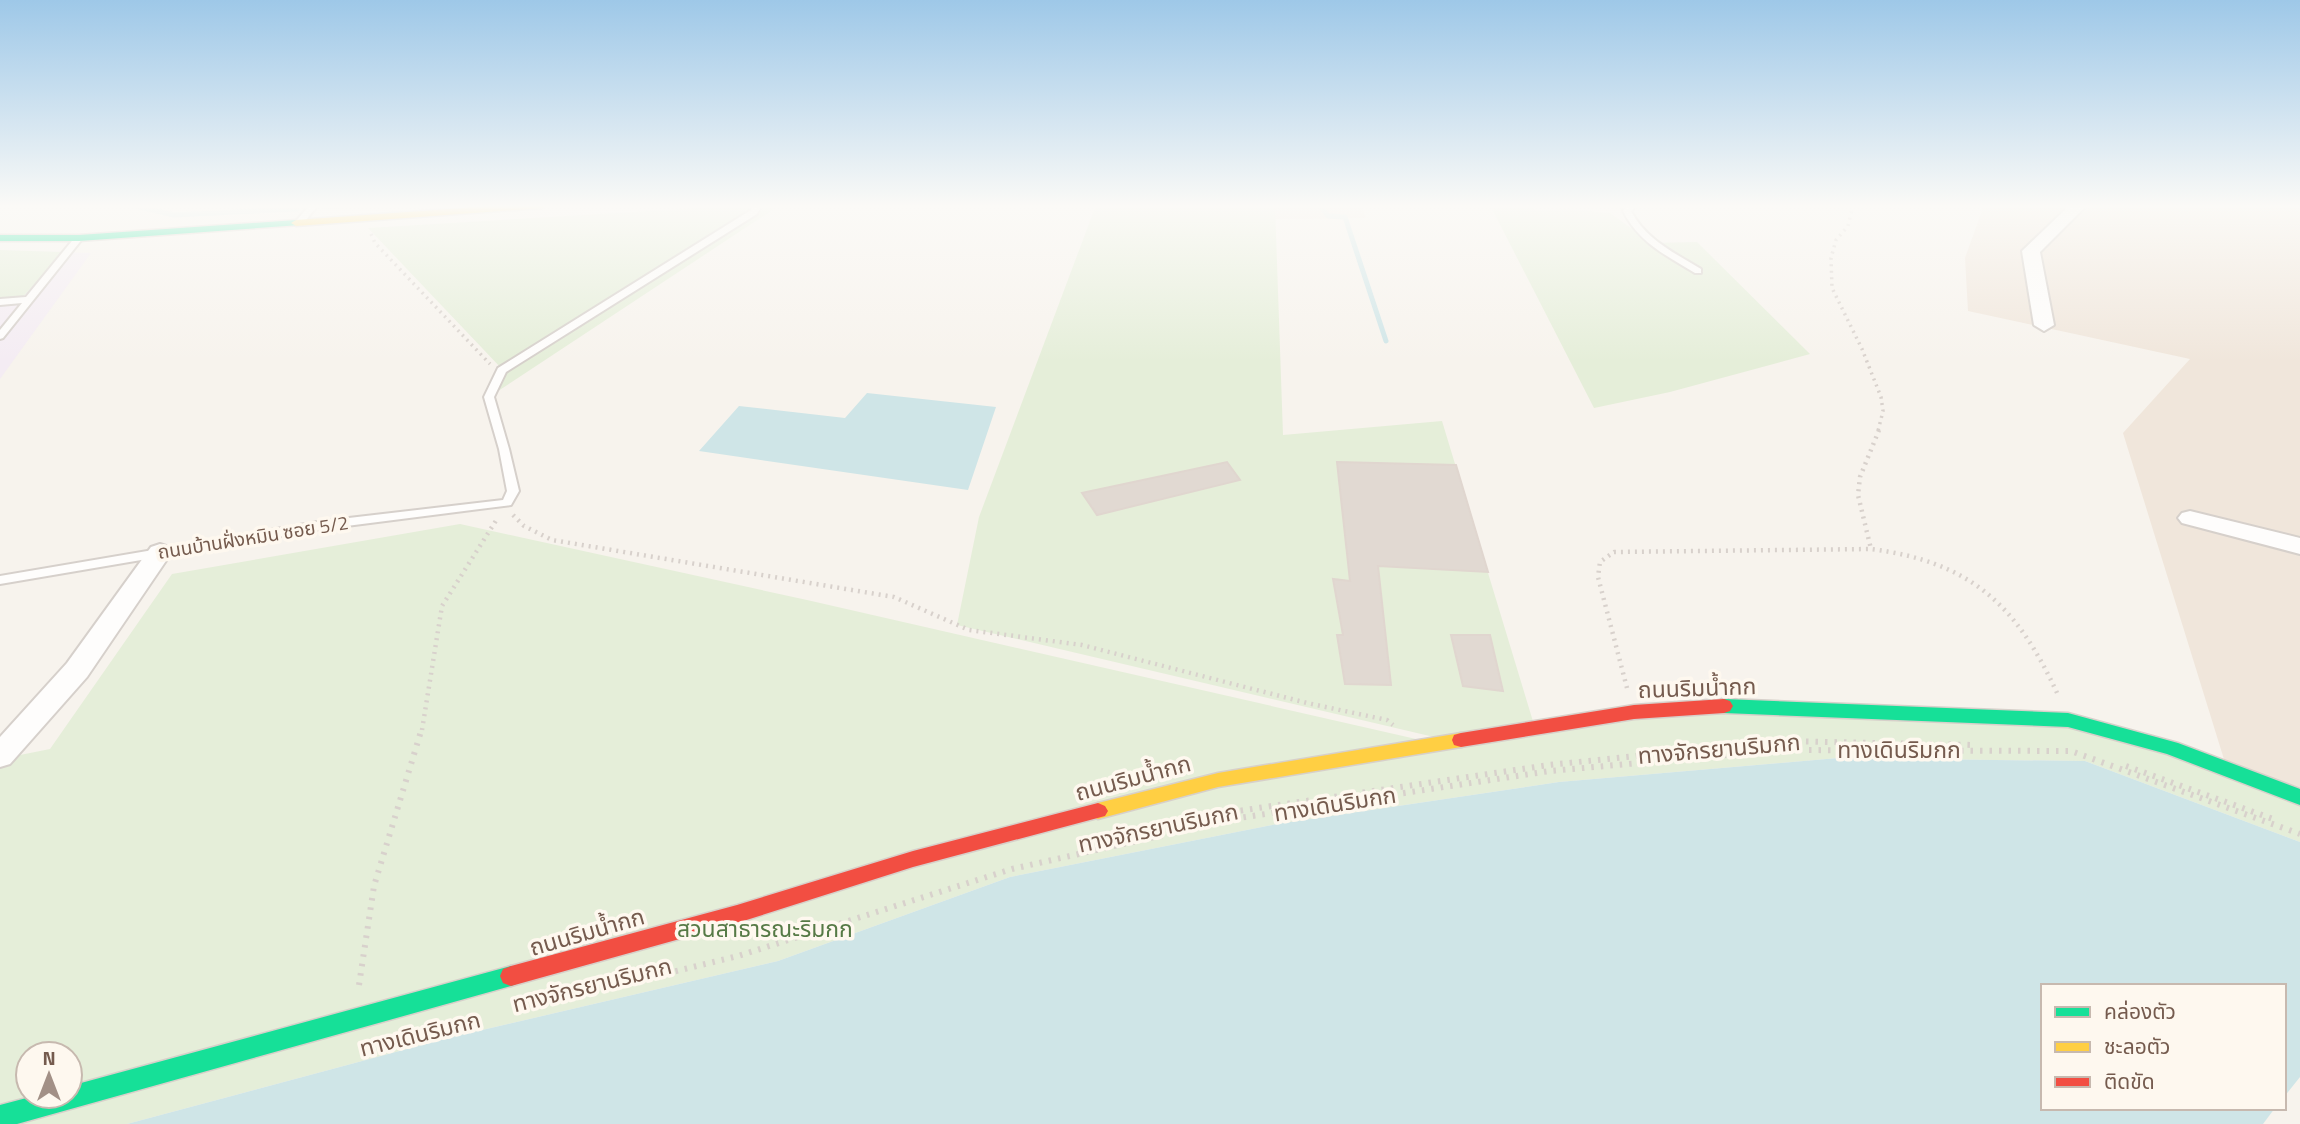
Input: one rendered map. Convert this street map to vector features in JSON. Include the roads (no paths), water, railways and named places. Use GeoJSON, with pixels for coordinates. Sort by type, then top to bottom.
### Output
{"type":"FeatureCollection","features":[{"type":"Feature","properties":{"kind":"street"},"geometry":{"type":"LineString","coordinates":[[2032,257],[2044,325]]}},
{"type":"Feature","properties":{"kind":"street"},"geometry":{"type":"LineString","coordinates":[[2190,518],[2300,546]]}},
{"type":"Feature","properties":{"kind":"street"},"geometry":{"type":"LineString","coordinates":[[0,756],[77,670],[160,552]]}},
{"type":"Feature","properties":{"kind":"street","name":"ถนนริมน้ำกก"},"geometry":{"type":"LineString","coordinates":[[0,1118],[737,914],[913,859],[1218,779],[1634,712],[1707,705],[2068,720],[2171,748],[2300,797]]}},
{"type":"Feature","properties":{"kind":"lane"},"geometry":{"type":"LineString","coordinates":[[0,336],[63,257]]}},
{"type":"Feature","properties":{"kind":"lane","name":"ถนนบ้านฝั่งหมิน ซอย 5/2"},"geometry":{"type":"LineString","coordinates":[[0,580],[323,525],[507,503],[513,491],[489,397],[502,370],[682,257]]}},
{"type":"Feature","properties":{"kind":"lane"},"geometry":{"type":"LineString","coordinates":[[1676,257],[1698,271]]}},
{"type":"Feature","properties":{"kind":"lane"},"geometry":{"type":"LineString","coordinates":[[0,302],[27,300]]}},
{"type":"Feature","properties":{"kind":"waterway"},"geometry":{"type":"LineString","coordinates":[[1358,257],[1386,341]]}},
{"type":"Feature","properties":{"kind":"park label","name":"สวนสาธารณะริมกก"},"geometry":{"type":"Point","coordinates":[765,929]}}]}
